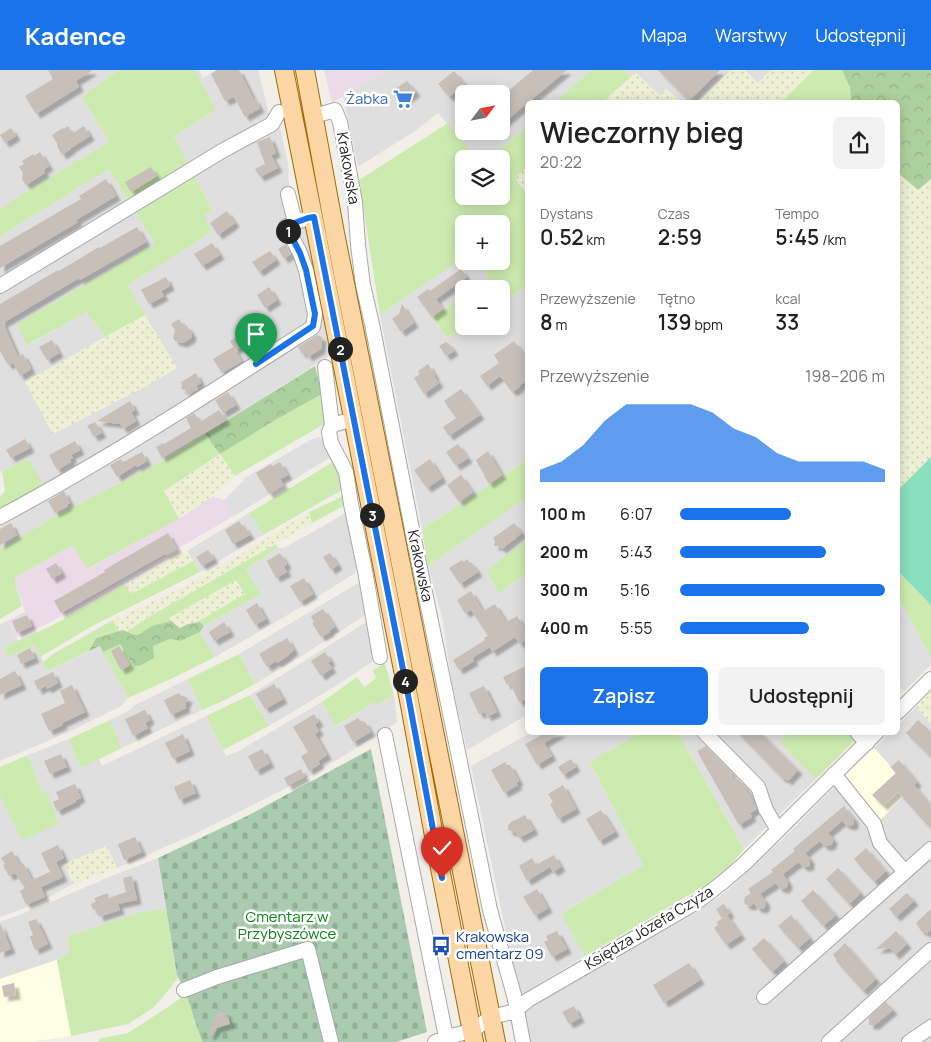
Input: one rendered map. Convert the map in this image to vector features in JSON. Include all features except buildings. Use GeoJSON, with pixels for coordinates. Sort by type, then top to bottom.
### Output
{"type":"FeatureCollection","features":[{"type":"Feature","properties":{"kind":"main road"},"geometry":{"type":"LineString","coordinates":[[284,70],[409,700],[473,1036]]}},
{"type":"Feature","properties":{"kind":"main road","name":"Krakowska"},"geometry":{"type":"LineString","coordinates":[[305,70],[335,233],[496,1042]]}},
{"type":"Feature","properties":{"kind":"street","name":"Krakowska"},"geometry":{"type":"LineString","coordinates":[[314,116],[335,110],[340,122],[355,202],[363,285],[490,910],[517,1009],[523,1042]]}},
{"type":"Feature","properties":{"kind":"street"},"geometry":{"type":"LineString","coordinates":[[0,286],[222,152],[272,124],[279,112]]}},
{"type":"Feature","properties":{"kind":"street"},"geometry":{"type":"LineString","coordinates":[[288,194],[295,222]]}},
{"type":"Feature","properties":{"kind":"street"},"geometry":{"type":"LineString","coordinates":[[0,517],[104,459],[313,326],[315,314],[306,270],[300,253],[286,226],[314,217]]}},
{"type":"Feature","properties":{"kind":"street"},"geometry":{"type":"LineString","coordinates":[[324,366],[332,425],[329,432],[332,443],[346,472],[380,657]]}},
{"type":"Feature","properties":{"kind":"street"},"geometry":{"type":"LineString","coordinates":[[332,425],[354,419]]}},
{"type":"Feature","properties":{"kind":"street"},"geometry":{"type":"LineString","coordinates":[[900,710],[931,679]]}},
{"type":"Feature","properties":{"kind":"street"},"geometry":{"type":"LineString","coordinates":[[385,735],[438,1041],[473,1036],[491,1017]]}},
{"type":"Feature","properties":{"kind":"street"},"geometry":{"type":"LineString","coordinates":[[707,735],[758,787],[766,810],[778,830]]}},
{"type":"Feature","properties":{"kind":"street"},"geometry":{"type":"LineString","coordinates":[[860,735],[867,743]]}},
{"type":"Feature","properties":{"kind":"street","name":"Księdza Józefa Czyża"},"geometry":{"type":"LineString","coordinates":[[491,1017],[512,1012],[528,1000],[697,902],[744,864],[874,735]]}},
{"type":"Feature","properties":{"kind":"street"},"geometry":{"type":"LineString","coordinates":[[834,774],[874,824],[880,842],[905,872]]}},
{"type":"Feature","properties":{"kind":"street"},"geometry":{"type":"LineString","coordinates":[[764,997],[931,849]]}},
{"type":"Feature","properties":{"kind":"street"},"geometry":{"type":"LineString","coordinates":[[184,990],[308,949],[331,1042]]}},
{"type":"Feature","properties":{"kind":"street"},"geometry":{"type":"LineString","coordinates":[[829,1042],[931,950]]}},
{"type":"Feature","properties":{"kind":"street"},"geometry":{"type":"LineString","coordinates":[[909,1042],[931,1027]]}},
{"type":"Feature","properties":{"kind":"shaded area"},"geometry":{"type":"Polygon","coordinates":[[[0,70],[118,70],[82,97],[109,142],[0,209],[0,70]]]}},
{"type":"Feature","properties":{"kind":"shaded area"},"geometry":{"type":"Polygon","coordinates":[[[195,70],[199,70],[203,78],[216,70],[258,70],[269,117],[279,124],[288,163],[289,189],[306,229],[314,265],[313,272],[316,278],[331,355],[160,462],[56,516],[0,549],[0,513],[29,459],[0,472],[0,236],[109,169],[155,244],[17,324],[28,345],[87,312],[105,337],[25,382],[53,434],[177,368],[128,285],[211,233],[203,215],[212,210],[174,136],[216,110],[195,70]]]}},
{"type":"Feature","properties":{"kind":"shaded area"},"geometry":{"type":"Polygon","coordinates":[[[324,70],[386,70],[332,103],[324,70]]]}},
{"type":"Feature","properties":{"kind":"shaded area"},"geometry":{"type":"Polygon","coordinates":[[[386,70],[591,70],[557,100],[525,100],[525,129],[500,150],[469,150],[461,140],[510,140],[510,85],[455,85],[455,133],[438,113],[415,131],[358,167],[343,96],[386,70]]]}},
{"type":"Feature","properties":{"kind":"shaded area"},"geometry":{"type":"Polygon","coordinates":[[[624,70],[731,70],[700,100],[679,100],[666,89],[660,96],[636,73],[631,77],[624,70]]]}},
{"type":"Feature","properties":{"kind":"shaded area"},"geometry":{"type":"Polygon","coordinates":[[[731,70],[745,70],[758,83],[771,70],[814,70],[783,100],[700,100],[731,70]]]}},
{"type":"Feature","properties":{"kind":"shaded area"},"geometry":{"type":"Polygon","coordinates":[[[745,70],[771,70],[758,83],[745,70]]]}},
{"type":"Feature","properties":{"kind":"shaded area"},"geometry":{"type":"Polygon","coordinates":[[[636,73],[660,96],[666,88],[679,100],[604,100],[636,73]]]}},
{"type":"Feature","properties":{"kind":"shaded area"},"geometry":{"type":"Polygon","coordinates":[[[501,78],[507,85],[492,85],[501,78]]]}},
{"type":"Feature","properties":{"kind":"shaded area"},"geometry":{"type":"Polygon","coordinates":[[[525,169],[525,192],[515,178],[525,169]]]}},
{"type":"Feature","properties":{"kind":"shaded area"},"geometry":{"type":"Polygon","coordinates":[[[900,175],[918,189],[931,179],[931,457],[900,488],[900,175]]]}},
{"type":"Feature","properties":{"kind":"shaded area"},"geometry":{"type":"Polygon","coordinates":[[[455,263],[455,270],[484,270],[489,278],[486,280],[455,280],[455,301],[433,317],[447,338],[455,333],[455,335],[510,335],[510,298],[525,286],[525,461],[422,529],[380,315],[455,263]]]}},
{"type":"Feature","properties":{"kind":"shaded area"},"geometry":{"type":"Polygon","coordinates":[[[145,315],[177,368],[53,434],[25,382],[145,315]]]}},
{"type":"Feature","properties":{"kind":"shaded area"},"geometry":{"type":"Polygon","coordinates":[[[319,437],[323,440],[331,457],[234,516],[224,500],[248,476],[310,440],[319,437]]]}},
{"type":"Feature","properties":{"kind":"shaded area"},"geometry":{"type":"Polygon","coordinates":[[[220,454],[235,476],[213,496],[179,519],[164,491],[220,454]]]}},
{"type":"Feature","properties":{"kind":"shaded area"},"geometry":{"type":"Polygon","coordinates":[[[213,496],[224,500],[234,516],[45,625],[16,637],[7,621],[25,612],[14,578],[73,545],[88,569],[179,519],[213,496]]]}},
{"type":"Feature","properties":{"kind":"shaded area"},"geometry":{"type":"Polygon","coordinates":[[[522,499],[525,503],[525,541],[486,571],[499,593],[525,574],[525,716],[467,750],[452,684],[442,617],[428,566],[522,499]]]}},
{"type":"Feature","properties":{"kind":"shaded area"},"geometry":{"type":"Polygon","coordinates":[[[309,512],[312,523],[152,615],[126,632],[123,630],[119,632],[113,620],[192,582],[309,512]]]}},
{"type":"Feature","properties":{"kind":"shaded area"},"geometry":{"type":"Polygon","coordinates":[[[249,513],[263,535],[200,572],[187,551],[249,513]]]}},
{"type":"Feature","properties":{"kind":"shaded area"},"geometry":{"type":"Polygon","coordinates":[[[346,513],[356,567],[355,573],[303,606],[215,657],[200,632],[204,626],[261,594],[246,569],[278,548],[284,548],[346,513]]]}},
{"type":"Feature","properties":{"kind":"shaded area"},"geometry":{"type":"Polygon","coordinates":[[[187,551],[193,561],[130,594],[125,585],[187,551]]]}},
{"type":"Feature","properties":{"kind":"shaded area"},"geometry":{"type":"Polygon","coordinates":[[[236,580],[245,594],[195,623],[180,628],[169,618],[236,580]]]}},
{"type":"Feature","properties":{"kind":"shaded area"},"geometry":{"type":"Polygon","coordinates":[[[360,582],[367,614],[255,684],[239,654],[360,582]]]}},
{"type":"Feature","properties":{"kind":"shaded area"},"geometry":{"type":"Polygon","coordinates":[[[900,601],[931,657],[931,665],[904,691],[900,686],[900,601]]]}},
{"type":"Feature","properties":{"kind":"shaded area"},"geometry":{"type":"Polygon","coordinates":[[[7,621],[18,641],[4,647],[35,644],[48,671],[100,646],[128,698],[121,706],[71,731],[0,761],[0,625],[7,621]]]}},
{"type":"Feature","properties":{"kind":"shaded area"},"geometry":{"type":"Polygon","coordinates":[[[368,621],[375,660],[269,726],[250,695],[368,621]]]}},
{"type":"Feature","properties":{"kind":"shaded area"},"geometry":{"type":"Polygon","coordinates":[[[188,679],[202,710],[122,748],[110,720],[130,710],[133,706],[188,679]]]}},
{"type":"Feature","properties":{"kind":"shaded area"},"geometry":{"type":"Polygon","coordinates":[[[931,690],[931,723],[916,707],[931,690]]]}},
{"type":"Feature","properties":{"kind":"shaded area"},"geometry":{"type":"Polygon","coordinates":[[[394,696],[397,722],[312,775],[195,834],[117,868],[107,846],[64,864],[73,884],[36,904],[0,917],[0,796],[22,839],[47,792],[42,794],[28,755],[69,739],[81,768],[99,759],[102,766],[206,716],[226,756],[237,752],[322,702],[337,726],[374,702],[377,705],[394,696]]]}},
{"type":"Feature","properties":{"kind":"shaded area"},"geometry":{"type":"Polygon","coordinates":[[[916,707],[931,723],[931,1042],[529,1042],[523,1014],[527,1007],[694,914],[728,890],[793,829],[835,786],[910,791],[874,748],[888,735],[900,735],[900,723],[916,707]]]}},
{"type":"Feature","properties":{"kind":"shaded area"},"geometry":{"type":"Polygon","coordinates":[[[526,735],[635,735],[590,762],[643,865],[562,913],[585,956],[522,994],[518,989],[471,766],[526,735]]]}},
{"type":"Feature","properties":{"kind":"shaded area"},"geometry":{"type":"Polygon","coordinates":[[[679,735],[788,735],[780,743],[816,779],[744,849],[679,735]]]}},
{"type":"Feature","properties":{"kind":"shaded area"},"geometry":{"type":"Polygon","coordinates":[[[874,748],[910,791],[879,821],[844,777],[874,748]]]}},
{"type":"Feature","properties":{"kind":"shaded area"},"geometry":{"type":"Polygon","coordinates":[[[107,846],[117,868],[73,884],[64,864],[107,846]]]}},
{"type":"Feature","properties":{"kind":"shaded area"},"geometry":{"type":"Polygon","coordinates":[[[158,858],[166,909],[140,912],[68,936],[69,954],[57,960],[0,979],[0,922],[158,858]]]}},
{"type":"Feature","properties":{"kind":"shaded area"},"geometry":{"type":"Polygon","coordinates":[[[57,960],[71,1036],[31,1042],[0,1042],[0,979],[57,960]]]}},
{"type":"Feature","properties":{"kind":"green space"},"geometry":{"type":"Polygon","coordinates":[[[118,70],[195,70],[216,110],[174,136],[212,210],[204,215],[211,233],[128,285],[145,315],[105,337],[87,312],[27,345],[17,324],[155,244],[109,169],[0,236],[0,209],[109,142],[82,97],[118,70]]]}},
{"type":"Feature","properties":{"kind":"green space"},"geometry":{"type":"Polygon","coordinates":[[[591,70],[624,70],[631,77],[604,100],[557,100],[591,70]]]}},
{"type":"Feature","properties":{"kind":"green space"},"geometry":{"type":"Polygon","coordinates":[[[814,70],[842,70],[850,88],[851,100],[783,100],[814,70]]]}},
{"type":"Feature","properties":{"kind":"green space"},"geometry":{"type":"Polygon","coordinates":[[[842,70],[931,70],[931,179],[918,190],[900,175],[900,100],[851,100],[850,88],[842,70]]]}},
{"type":"Feature","properties":{"kind":"green space"},"geometry":{"type":"Polygon","coordinates":[[[448,123],[455,132],[455,140],[462,140],[470,150],[455,150],[455,205],[510,205],[510,150],[500,150],[525,129],[525,169],[515,178],[525,192],[525,286],[510,298],[510,280],[486,280],[489,278],[484,270],[510,270],[510,215],[455,215],[455,263],[380,315],[359,180],[448,123]]]}},
{"type":"Feature","properties":{"kind":"green space"},"geometry":{"type":"Polygon","coordinates":[[[455,301],[455,333],[447,338],[433,317],[455,301]]]}},
{"type":"Feature","properties":{"kind":"green space"},"geometry":{"type":"Polygon","coordinates":[[[315,366],[322,394],[220,454],[205,434],[315,366]]]}},
{"type":"Feature","properties":{"kind":"green space"},"geometry":{"type":"Polygon","coordinates":[[[322,394],[322,409],[326,416],[324,424],[235,476],[220,454],[164,491],[179,519],[87,569],[73,545],[14,578],[22,606],[0,619],[0,549],[56,516],[160,462],[205,434],[220,453],[322,394]]]}},
{"type":"Feature","properties":{"kind":"green space"},"geometry":{"type":"Polygon","coordinates":[[[931,457],[931,605],[900,573],[900,488],[931,457]]]}},
{"type":"Feature","properties":{"kind":"green space"},"geometry":{"type":"Polygon","coordinates":[[[29,459],[44,487],[0,513],[0,497],[5,491],[2,471],[29,459]]]}},
{"type":"Feature","properties":{"kind":"green space"},"geometry":{"type":"Polygon","coordinates":[[[336,460],[344,485],[340,491],[263,535],[249,513],[336,460]]]}},
{"type":"Feature","properties":{"kind":"green space"},"geometry":{"type":"Polygon","coordinates":[[[525,461],[525,504],[522,500],[428,566],[422,529],[525,461]]]}},
{"type":"Feature","properties":{"kind":"green space"},"geometry":{"type":"Polygon","coordinates":[[[345,494],[347,504],[312,523],[309,512],[345,494]]]}},
{"type":"Feature","properties":{"kind":"green space"},"geometry":{"type":"Polygon","coordinates":[[[525,541],[525,574],[499,593],[486,571],[525,541]]]}},
{"type":"Feature","properties":{"kind":"green space"},"geometry":{"type":"Polygon","coordinates":[[[276,544],[278,548],[246,569],[261,594],[204,626],[200,622],[195,623],[245,594],[236,580],[169,618],[171,621],[152,626],[139,635],[126,632],[152,615],[276,544]]]}},
{"type":"Feature","properties":{"kind":"green space"},"geometry":{"type":"Polygon","coordinates":[[[193,561],[200,572],[94,625],[40,657],[35,645],[8,657],[4,647],[51,626],[125,585],[131,594],[193,561]]]}},
{"type":"Feature","properties":{"kind":"green space"},"geometry":{"type":"Polygon","coordinates":[[[900,573],[931,605],[931,657],[900,601],[900,573]]]}},
{"type":"Feature","properties":{"kind":"green space"},"geometry":{"type":"Polygon","coordinates":[[[113,620],[119,632],[96,638],[89,651],[48,671],[43,662],[53,654],[113,620]]]}},
{"type":"Feature","properties":{"kind":"green space"},"geometry":{"type":"Polygon","coordinates":[[[171,621],[180,628],[188,624],[200,622],[204,626],[200,632],[180,641],[170,639],[153,646],[154,658],[141,665],[134,666],[120,644],[103,652],[100,646],[89,651],[96,638],[123,630],[138,635],[152,626],[171,621]]]}},
{"type":"Feature","properties":{"kind":"green space"},"geometry":{"type":"Polygon","coordinates":[[[200,632],[215,657],[128,698],[103,652],[120,643],[133,666],[153,646],[170,639],[180,641],[200,632]]]}},
{"type":"Feature","properties":{"kind":"green space"},"geometry":{"type":"Polygon","coordinates":[[[239,654],[255,684],[202,710],[188,679],[239,654]]]}},
{"type":"Feature","properties":{"kind":"green space"},"geometry":{"type":"Polygon","coordinates":[[[385,663],[394,696],[376,705],[374,702],[336,726],[322,702],[357,677],[364,687],[366,686],[376,678],[373,670],[385,663]]]}},
{"type":"Feature","properties":{"kind":"green space"},"geometry":{"type":"Polygon","coordinates":[[[250,695],[269,726],[223,750],[206,716],[250,695]]]}},
{"type":"Feature","properties":{"kind":"green space"},"geometry":{"type":"Polygon","coordinates":[[[110,720],[122,748],[81,768],[69,739],[110,720]]]}},
{"type":"Feature","properties":{"kind":"green space"},"geometry":{"type":"Polygon","coordinates":[[[636,735],[679,735],[744,849],[731,865],[706,885],[585,956],[561,914],[643,865],[590,762],[636,735]]]}},
{"type":"Feature","properties":{"kind":"green space"},"geometry":{"type":"Polygon","coordinates":[[[787,735],[851,735],[856,739],[816,779],[780,743],[787,735]]]}},
{"type":"Feature","properties":{"kind":"green space","name":"Cmentarz w Przybyszówce"},"geometry":{"type":"Polygon","coordinates":[[[371,749],[427,1032],[396,1042],[202,1042],[186,994],[177,975],[158,858],[247,816],[371,749]]]}},
{"type":"Feature","properties":{"kind":"green space"},"geometry":{"type":"Polygon","coordinates":[[[28,755],[42,793],[47,791],[58,824],[22,840],[0,796],[0,767],[28,755]]]}},
{"type":"Feature","properties":{"kind":"green space"},"geometry":{"type":"Polygon","coordinates":[[[166,909],[178,978],[153,1008],[128,1024],[71,1036],[57,960],[69,954],[68,936],[140,912],[166,909]]]}},
{"type":"Feature","properties":{"kind":"green space"},"geometry":{"type":"Polygon","coordinates":[[[186,994],[202,1042],[99,1042],[98,1039],[128,1033],[186,994]]]}},
{"type":"Feature","properties":{"kind":"place","name":"Żabka"},"geometry":{"type":"Point","coordinates":[403,99]}},
{"type":"Feature","properties":{"kind":"place","name":"Krakowska cmentarz 09"},"geometry":{"type":"Point","coordinates":[441,946]}},
{"type":"Feature","properties":{"kind":"route"},"geometry":{"type":"LineString","coordinates":[[256,364],[313,326],[315,314],[306,270],[300,253],[286,226],[314,217],[442,878]]}}]}
